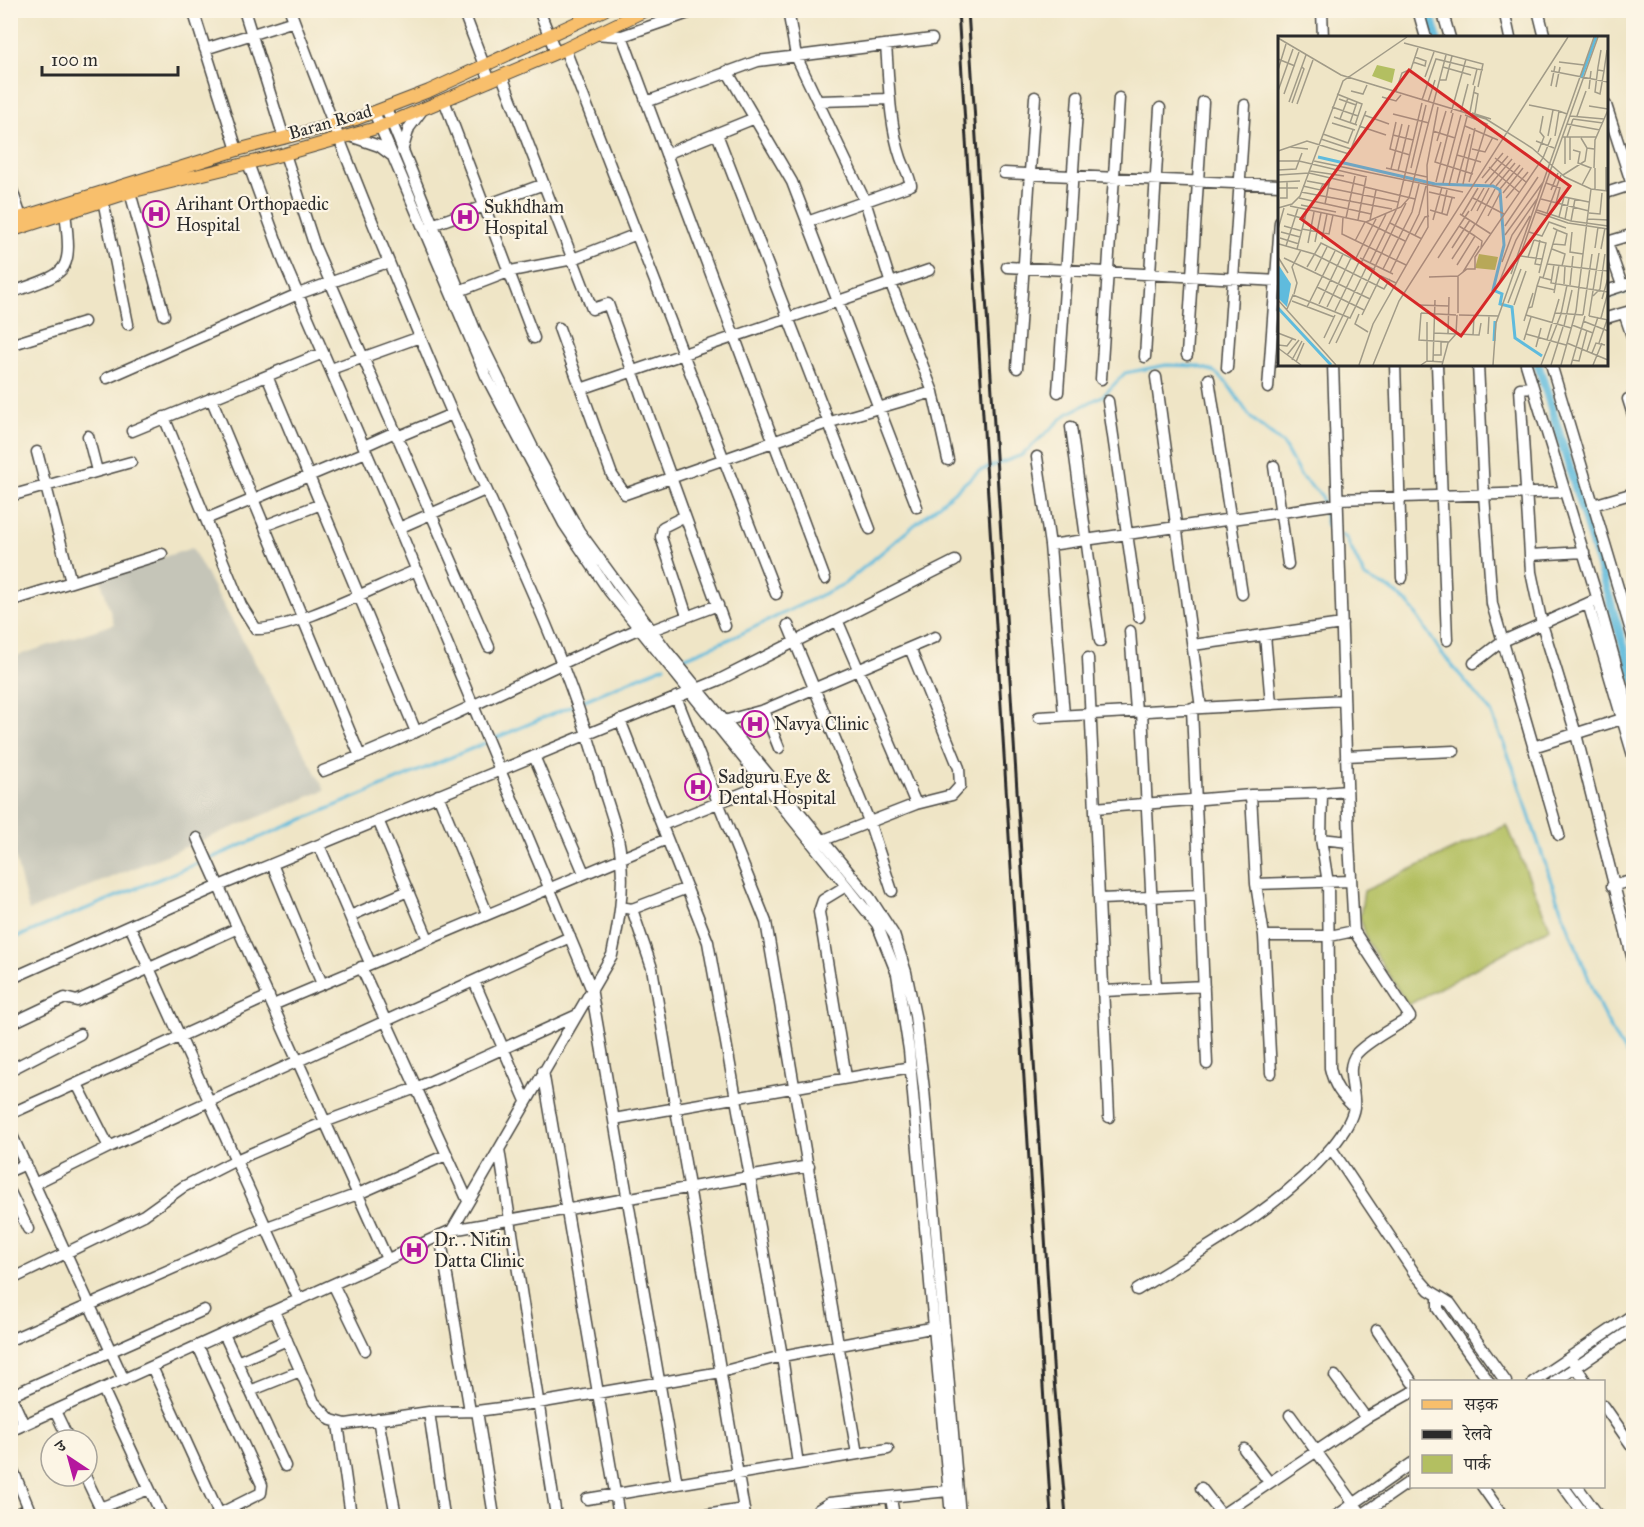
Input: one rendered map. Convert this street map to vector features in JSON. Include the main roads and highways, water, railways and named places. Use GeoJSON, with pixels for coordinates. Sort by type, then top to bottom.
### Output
{"type":"FeatureCollection","features":[{"type":"Feature","properties":{"kind":"main road","name":"Baran Road"},"geometry":{"type":"LineString","coordinates":[[10,231],[237,150],[380,110],[549,37],[604,10]]}},
{"type":"Feature","properties":{"kind":"main road","name":"Baran Road"},"geometry":{"type":"LineString","coordinates":[[16,219],[103,196],[130,192],[285,154],[386,125],[561,51],[646,10]]}},
{"type":"Feature","properties":{"kind":"waterway"},"geometry":{"type":"LineString","coordinates":[[1429,10],[1436,36]]}},
{"type":"Feature","properties":{"kind":"waterway"},"geometry":{"type":"LineString","coordinates":[[1608,297],[1634,290]]}},
{"type":"Feature","properties":{"kind":"waterway"},"geometry":{"type":"LineString","coordinates":[[679,660],[732,638],[844,584],[979,471],[1022,455],[1067,414],[1104,395],[1125,373],[1166,365],[1196,366],[1213,371],[1227,383],[1251,418],[1283,444],[1301,477],[1321,495],[1327,526],[1336,532]]}},
{"type":"Feature","properties":{"kind":"waterway"},"geometry":{"type":"LineString","coordinates":[[1539,366],[1634,680]]}},
{"type":"Feature","properties":{"kind":"waterway"},"geometry":{"type":"LineString","coordinates":[[1342,535],[1346,538],[1365,577],[1390,589],[1409,604],[1440,651],[1491,712],[1513,767],[1556,896],[1602,1012],[1619,1044],[1634,1063]]}},
{"type":"Feature","properties":{"kind":"waterway"},"geometry":{"type":"LineString","coordinates":[[580,702],[665,666]]}},
{"type":"Feature","properties":{"kind":"waterway"},"geometry":{"type":"LineString","coordinates":[[491,740],[574,705]]}},
{"type":"Feature","properties":{"kind":"waterway"},"geometry":{"type":"LineString","coordinates":[[209,859],[485,743]]}},
{"type":"Feature","properties":{"kind":"waterway"},"geometry":{"type":"LineString","coordinates":[[10,940],[203,861]]}},
{"type":"Feature","properties":{"kind":"railway"},"geometry":{"type":"LineString","coordinates":[[958,10],[1051,1516]]}},
{"type":"Feature","properties":{"kind":"railway"},"geometry":{"type":"LineString","coordinates":[[968,10],[1054,1380],[1066,1516]]}},
{"type":"Feature","properties":{"kind":"place","name":"Arihant Orthopaedic Hospital"},"geometry":{"type":"Point","coordinates":[156,214]}},
{"type":"Feature","properties":{"kind":"place","name":"Sukhdham Hospital"},"geometry":{"type":"Point","coordinates":[465,217]}},
{"type":"Feature","properties":{"kind":"place","name":"Navya Clinic"},"geometry":{"type":"Point","coordinates":[755,724]}},
{"type":"Feature","properties":{"kind":"place","name":"Sadguru Eye & Dental Hospital"},"geometry":{"type":"Point","coordinates":[698,787]}},
{"type":"Feature","properties":{"kind":"place","name":"Dr. . Nitin Datta Clinic"},"geometry":{"type":"Point","coordinates":[414,1250]}}]}
